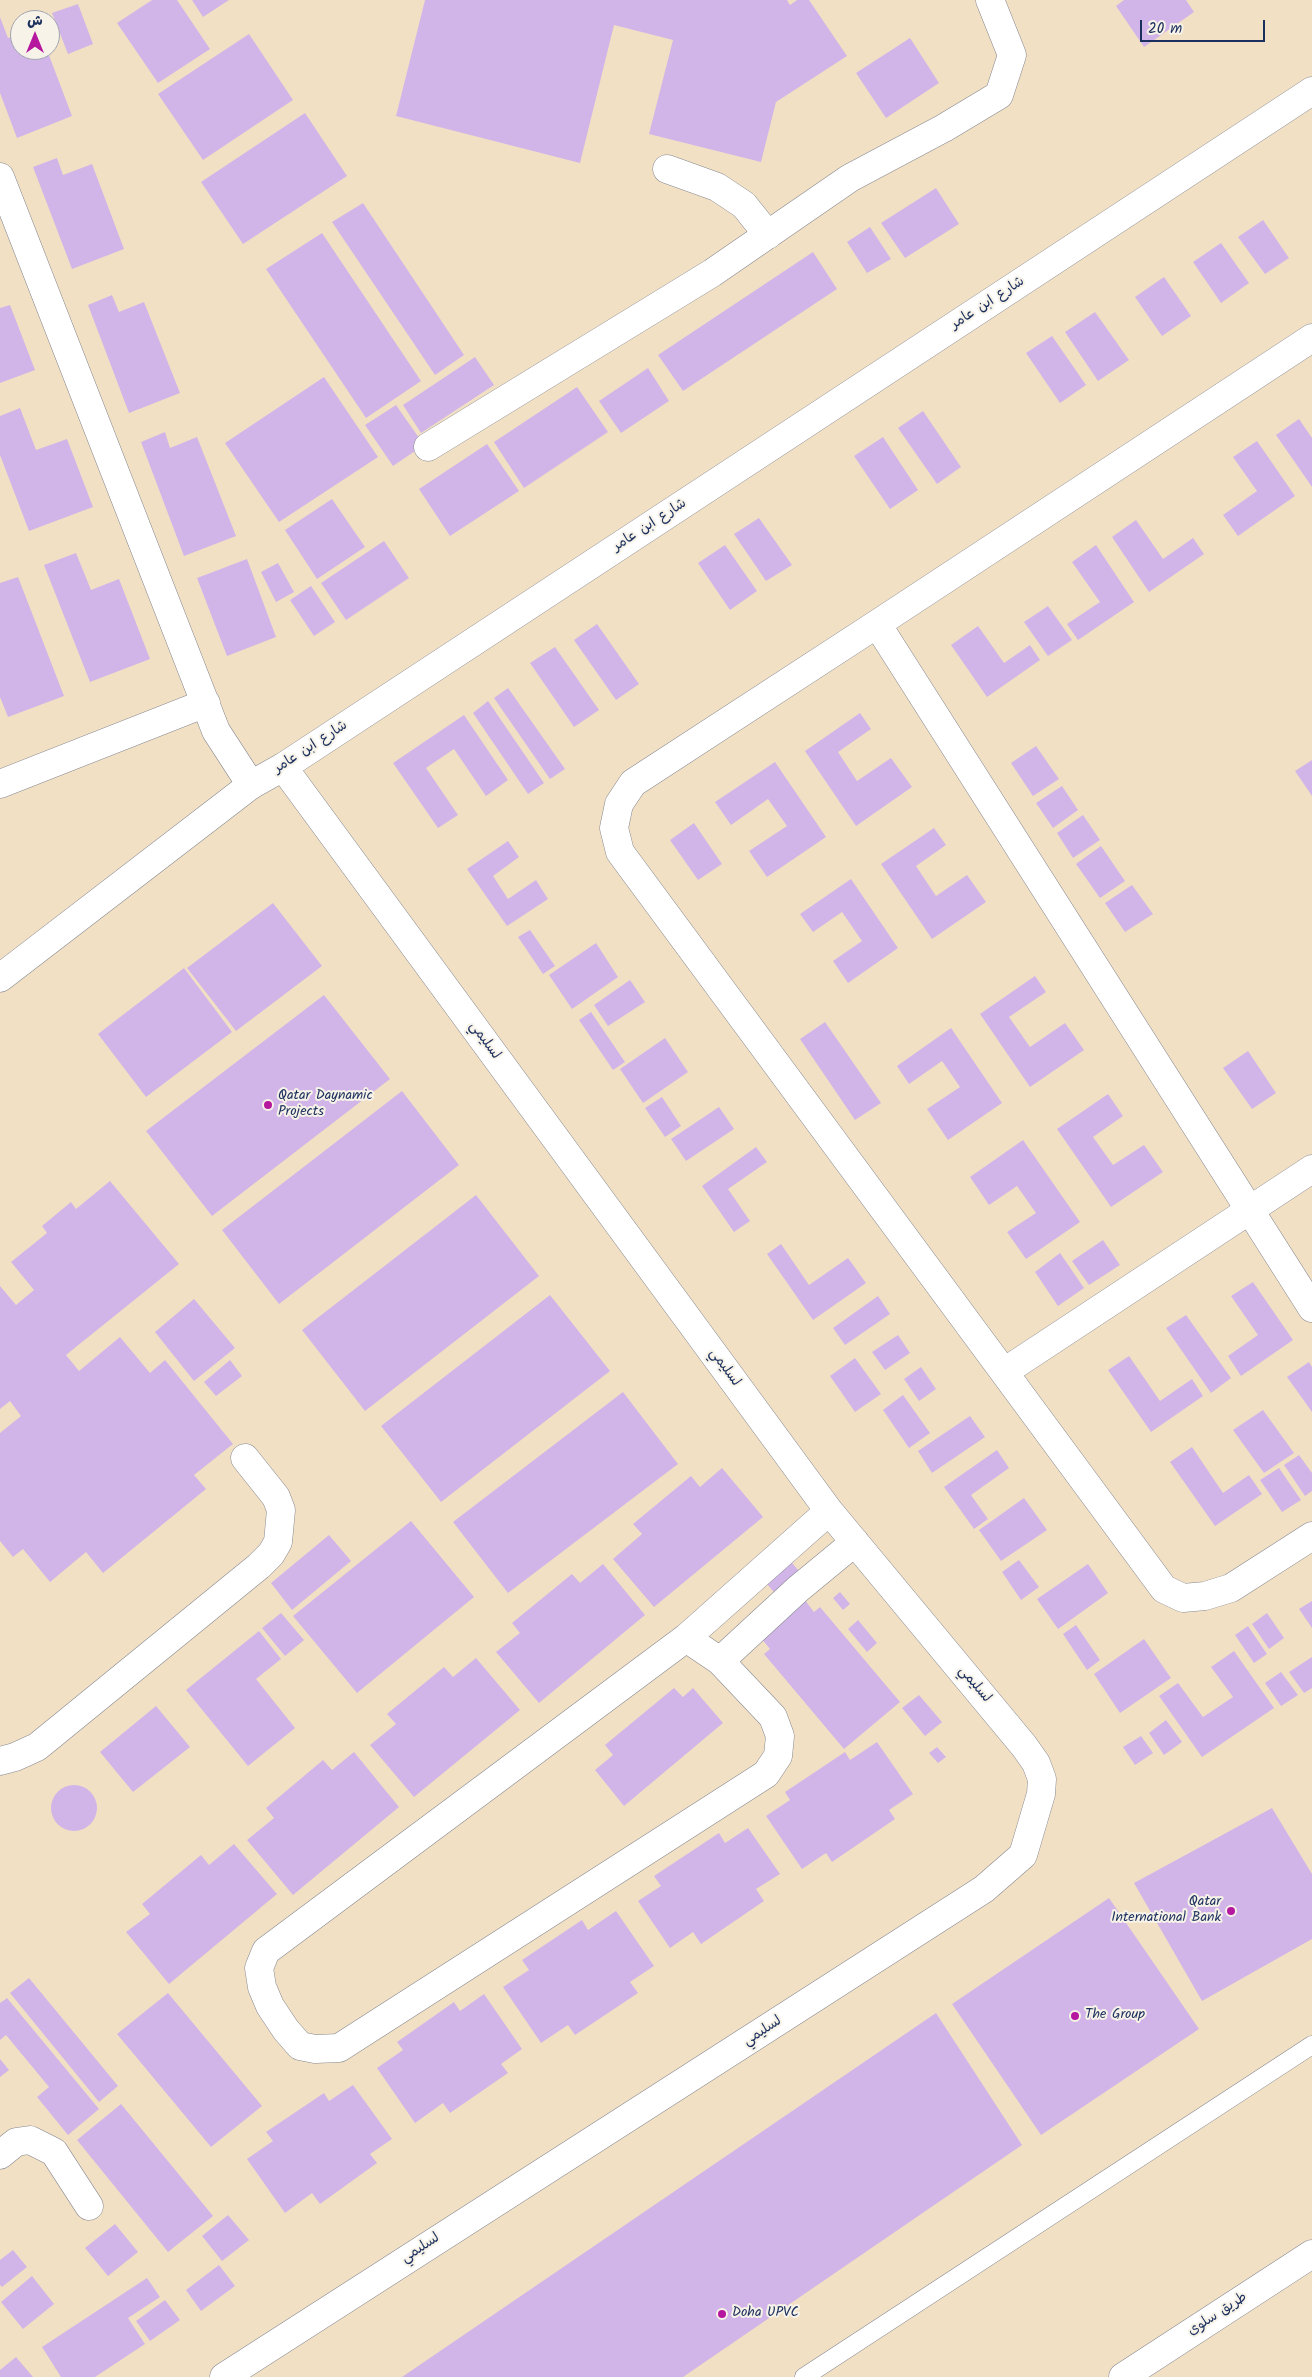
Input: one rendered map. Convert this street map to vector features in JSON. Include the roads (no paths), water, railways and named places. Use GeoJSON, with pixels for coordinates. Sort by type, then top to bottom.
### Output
{"type":"FeatureCollection","features":[{"type":"Feature","properties":{"kind":"street"},"geometry":{"type":"LineString","coordinates":[[428,447],[712,273],[850,178],[944,128],[999,94],[1012,55],[990,0]]}},
{"type":"Feature","properties":{"kind":"street","name":"شارع ابن عامر"},"geometry":{"type":"LineString","coordinates":[[0,978],[251,785],[283,767],[1312,92]]}},
{"type":"Feature","properties":{"kind":"street"},"geometry":{"type":"LineString","coordinates":[[667,169],[724,191],[744,205],[768,235]]}},
{"type":"Feature","properties":{"kind":"street"},"geometry":{"type":"LineString","coordinates":[[0,177],[216,730],[251,785]]}},
{"type":"Feature","properties":{"kind":"street"},"geometry":{"type":"LineString","coordinates":[[1312,338],[878,624],[633,782],[620,804],[614,828],[620,852],[1164,1589],[1183,1598],[1206,1596],[1231,1588],[1312,1536]]}},
{"type":"Feature","properties":{"kind":"street"},"geometry":{"type":"LineString","coordinates":[[878,624],[1312,1308]]}},
{"type":"Feature","properties":{"kind":"street"},"geometry":{"type":"LineString","coordinates":[[0,784],[206,703]]}},
{"type":"Feature","properties":{"kind":"street","name":"لسليمي"},"geometry":{"type":"LineString","coordinates":[[224,2377],[984,1889],[1023,1855],[1042,1794],[1042,1778],[1036,1762],[829,1511],[283,767]]}},
{"type":"Feature","properties":{"kind":"street"},"geometry":{"type":"LineString","coordinates":[[1004,1372],[1312,1168]]}},
{"type":"Feature","properties":{"kind":"street"},"geometry":{"type":"LineString","coordinates":[[0,1760],[15,1757],[37,1747],[259,1566],[271,1554],[278,1542],[281,1510],[276,1497],[245,1458]]}},
{"type":"Feature","properties":{"kind":"street"},"geometry":{"type":"LineString","coordinates":[[686,1638],[720,1661],[773,1717],[780,1736],[778,1756],[766,1774],[339,2048],[315,2049],[300,2046],[286,2030],[270,2006],[262,1987],[259,1968],[266,1950],[686,1638],[829,1511]]}},
{"type":"Feature","properties":{"kind":"street"},"geometry":{"type":"LineString","coordinates":[[720,1661],[798,1589],[855,1542]]}},
{"type":"Feature","properties":{"kind":"street"},"geometry":{"type":"LineString","coordinates":[[0,2155],[16,2142],[30,2140],[54,2152],[89,2206]]}},
{"type":"Feature","properties":{"kind":"street","name":"طريق سلوى"},"geometry":{"type":"LineString","coordinates":[[1123,2377],[1312,2254]]}},
{"type":"Feature","properties":{"kind":"lane"},"geometry":{"type":"LineString","coordinates":[[804,2377],[1310,2050]]}},
{"type":"Feature","properties":{"kind":"place","name":"Qatar Daynamic Projects"},"geometry":{"type":"Point","coordinates":[268,1105]}},
{"type":"Feature","properties":{"kind":"place","name":"Qatar International Bank"},"geometry":{"type":"Point","coordinates":[1231,1911]}},
{"type":"Feature","properties":{"kind":"place","name":"The Group"},"geometry":{"type":"Point","coordinates":[1075,2016]}},
{"type":"Feature","properties":{"kind":"place","name":"Doha UPVC"},"geometry":{"type":"Point","coordinates":[722,2314]}}]}
